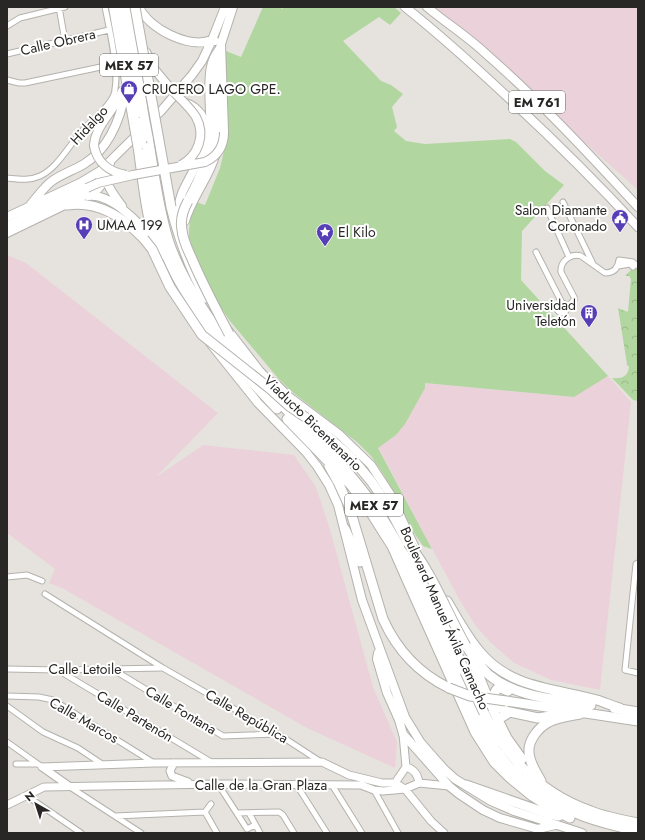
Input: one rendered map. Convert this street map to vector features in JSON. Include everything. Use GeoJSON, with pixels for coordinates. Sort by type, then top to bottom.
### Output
{"type":"FeatureCollection","features":[{"type":"Feature","properties":{"kind":"highway","name":"MEX 57"},"geometry":{"type":"LineString","coordinates":[[120,7],[138,122],[143,144]]}},
{"type":"Feature","properties":{"kind":"highway","name":"MEX 57"},"geometry":{"type":"LineString","coordinates":[[127,7],[138,122]]}},
{"type":"Feature","properties":{"kind":"highway","name":"Viaducto Bicentenario"},"geometry":{"type":"LineString","coordinates":[[135,7],[176,231],[187,262],[208,302],[229,334],[269,383],[350,456],[371,481],[388,506],[408,543],[484,713],[506,748],[532,777],[551,792],[601,815],[638,823]]}},
{"type":"Feature","properties":{"kind":"highway"},"geometry":{"type":"LineString","coordinates":[[221,46],[214,60],[211,76],[211,139],[206,159],[196,186],[183,211],[181,220],[183,236],[201,279],[229,334]]}},
{"type":"Feature","properties":{"kind":"highway","name":"Boulevard Manuel Ávila Camacho"},"geometry":{"type":"LineString","coordinates":[[143,144],[161,240],[175,275],[219,345],[244,375],[343,475],[360,496],[392,546],[475,732],[486,749],[500,769],[542,804],[568,817],[591,826],[619,833]]}},
{"type":"Feature","properties":{"kind":"highway","name":"Boulevard Manuel Ávila Camacho"},"geometry":{"type":"LineString","coordinates":[[143,144],[160,203],[168,239],[181,271],[208,316],[239,358],[270,394],[349,472],[365,492],[388,527],[404,556],[433,618],[477,721],[494,748],[508,767],[533,789],[552,802],[582,817],[638,831]]}},
{"type":"Feature","properties":{"kind":"highway"},"geometry":{"type":"LineString","coordinates":[[67,205],[92,205],[126,218]]}},
{"type":"Feature","properties":{"kind":"highway"},"geometry":{"type":"LineString","coordinates":[[114,210],[126,218],[150,240],[152,249],[170,287],[202,335],[269,388],[288,406],[311,421]]}},
{"type":"Feature","properties":{"kind":"highway","name":"MEX 57"},"geometry":{"type":"LineString","coordinates":[[319,451],[344,494],[382,619],[399,649],[411,661],[435,681],[470,696],[638,721]]}},
{"type":"Feature","properties":{"kind":"highway"},"geometry":{"type":"LineString","coordinates":[[345,529],[358,557],[371,596],[382,619]]}},
{"type":"Feature","properties":{"kind":"highway"},"geometry":{"type":"LineString","coordinates":[[408,543],[432,577],[483,683],[491,709],[529,770]]}},
{"type":"Feature","properties":{"kind":"highway"},"geometry":{"type":"LineString","coordinates":[[416,550],[430,569],[458,621],[472,643],[491,663],[505,674],[538,688],[597,700],[620,708]]}},
{"type":"Feature","properties":{"kind":"highway"},"geometry":{"type":"LineString","coordinates":[[466,646],[488,674],[501,684],[519,692],[638,712]]}},
{"type":"Feature","properties":{"kind":"highway"},"geometry":{"type":"LineString","coordinates":[[508,738],[506,714],[497,704],[494,694],[497,689],[501,688],[521,696],[542,697]]}},
{"type":"Feature","properties":{"kind":"highway"},"geometry":{"type":"LineString","coordinates":[[491,709],[506,714],[538,718],[569,713],[583,713]]}},
{"type":"Feature","properties":{"kind":"highway"},"geometry":{"type":"LineString","coordinates":[[541,781],[530,759],[529,751],[533,738],[542,727],[550,721],[583,713]]}},
{"type":"Feature","properties":{"kind":"highway"},"geometry":{"type":"LineString","coordinates":[[466,785],[549,814],[568,817]]}},
{"type":"Feature","properties":{"kind":"main road","name":"Boulevard Manuel Ávila Camacho"},"geometry":{"type":"LineString","coordinates":[[113,7],[126,89],[138,122],[143,144],[146,207],[150,240],[170,278],[214,350],[258,403],[318,466],[329,485],[338,505],[345,529],[362,600],[405,717],[421,743],[444,769],[466,785],[491,801],[514,811],[582,833]]}},
{"type":"Feature","properties":{"kind":"main road","name":"Boulevard Manuel Ávila Camacho"},"geometry":{"type":"LineString","coordinates":[[139,7],[146,52],[158,109],[160,132],[176,220],[182,241],[192,266],[211,302],[221,318],[269,378],[288,396],[340,435],[371,465],[390,494],[451,632],[491,709],[501,740],[512,754],[541,781],[559,793],[580,804],[605,813],[638,820]]}},
{"type":"Feature","properties":{"kind":"main road"},"geometry":{"type":"LineString","coordinates":[[139,7],[144,16],[150,22],[172,35],[196,43],[212,40]]}},
{"type":"Feature","properties":{"kind":"main road"},"geometry":{"type":"LineString","coordinates":[[7,217],[11,212],[29,206],[93,176],[113,159],[158,109],[192,75],[202,61],[225,7]]}},
{"type":"Feature","properties":{"kind":"main road"},"geometry":{"type":"LineString","coordinates":[[182,241],[187,214],[216,152],[218,138],[217,67],[221,46],[233,7]]}},
{"type":"Feature","properties":{"kind":"main road"},"geometry":{"type":"LineString","coordinates":[[404,7],[432,28],[473,65],[596,182],[638,227]]}},
{"type":"Feature","properties":{"kind":"main road","name":"EM 761"},"geometry":{"type":"LineString","coordinates":[[427,7],[485,52],[555,119],[638,207]]}},
{"type":"Feature","properties":{"kind":"main road"},"geometry":{"type":"LineString","coordinates":[[212,40],[221,46]]}},
{"type":"Feature","properties":{"kind":"main road"},"geometry":{"type":"LineString","coordinates":[[7,226],[87,188],[103,182],[178,166],[201,163],[212,158],[218,153],[222,145],[224,132],[221,46]]}},
{"type":"Feature","properties":{"kind":"main road"},"geometry":{"type":"LineString","coordinates":[[146,52],[155,70],[194,113],[198,122],[200,131],[199,144],[195,152],[186,162],[178,166]]}},
{"type":"Feature","properties":{"kind":"main road"},"geometry":{"type":"LineString","coordinates":[[124,77],[120,97],[98,130],[94,146],[99,160],[107,168],[120,174],[133,175]]}},
{"type":"Feature","properties":{"kind":"main road"},"geometry":{"type":"LineString","coordinates":[[29,206],[50,183],[88,161],[102,149],[110,137],[118,119],[126,89]]}},
{"type":"Feature","properties":{"kind":"main road"},"geometry":{"type":"LineString","coordinates":[[158,109],[178,103],[186,103],[201,109],[211,122]]}},
{"type":"Feature","properties":{"kind":"main road"},"geometry":{"type":"LineString","coordinates":[[176,220],[180,198],[203,148],[206,138],[206,128],[202,117],[196,108],[186,103]]}},
{"type":"Feature","properties":{"kind":"main road"},"geometry":{"type":"LineString","coordinates":[[113,159],[106,171],[106,181],[126,218]]}},
{"type":"Feature","properties":{"kind":"main road"},"geometry":{"type":"LineString","coordinates":[[7,233],[81,198],[101,186],[101,179],[98,176],[93,176]]}},
{"type":"Feature","properties":{"kind":"main road"},"geometry":{"type":"LineString","coordinates":[[81,198],[92,196],[104,198],[112,202],[126,218]]}},
{"type":"Feature","properties":{"kind":"main road"},"geometry":{"type":"LineString","coordinates":[[92,205],[103,205],[114,210],[150,240]]}},
{"type":"Feature","properties":{"kind":"main road"},"geometry":{"type":"LineString","coordinates":[[378,644],[377,659],[380,671],[403,734],[449,786],[483,810],[500,818],[538,829],[557,825]]}},
{"type":"Feature","properties":{"kind":"street"},"geometry":{"type":"LineString","coordinates":[[7,26],[20,18],[65,7]]}},
{"type":"Feature","properties":{"kind":"street","name":"Hidalgo"},"geometry":{"type":"LineString","coordinates":[[7,178],[26,180],[36,178],[46,173],[80,133],[112,99],[116,88],[115,64],[105,7]]}},
{"type":"Feature","properties":{"kind":"street"},"geometry":{"type":"LineString","coordinates":[[59,8],[65,41]]}},
{"type":"Feature","properties":{"kind":"street","name":"Calle Obrera"},"geometry":{"type":"LineString","coordinates":[[7,54],[109,30]]}},
{"type":"Feature","properties":{"kind":"street"},"geometry":{"type":"LineString","coordinates":[[7,80],[25,83],[115,64]]}},
{"type":"Feature","properties":{"kind":"street"},"geometry":{"type":"LineString","coordinates":[[563,202],[593,265]]}},
{"type":"Feature","properties":{"kind":"street"},"geometry":{"type":"LineString","coordinates":[[547,208],[569,257]]}},
{"type":"Feature","properties":{"kind":"street"},"geometry":{"type":"LineString","coordinates":[[536,252],[562,303],[565,304],[567,308]]}},
{"type":"Feature","properties":{"kind":"street"},"geometry":{"type":"LineString","coordinates":[[562,303],[557,307],[559,312],[565,313],[567,308],[574,300],[574,297],[560,269],[569,257],[576,255],[605,273],[612,271],[618,263],[634,264],[638,257]]}},
{"type":"Feature","properties":{"kind":"street"},"geometry":{"type":"LineString","coordinates":[[637,566],[636,598],[625,670],[638,673]]}},
{"type":"Feature","properties":{"kind":"street"},"geometry":{"type":"LineString","coordinates":[[7,577],[27,575],[42,581]]}},
{"type":"Feature","properties":{"kind":"street","name":"Calle República"},"geometry":{"type":"LineString","coordinates":[[45,594],[163,668],[278,734],[322,762],[349,775],[382,783],[395,783],[405,789],[431,821],[444,833]]}},
{"type":"Feature","properties":{"kind":"street","name":"Calle Letoile"},"geometry":{"type":"LineString","coordinates":[[7,669],[58,670],[163,668]]}},
{"type":"Feature","properties":{"kind":"street","name":"Calle Fontana"},"geometry":{"type":"LineString","coordinates":[[112,669],[223,736],[278,734]]}},
{"type":"Feature","properties":{"kind":"street","name":"Calle Partenón"},"geometry":{"type":"LineString","coordinates":[[58,670],[212,763]]}},
{"type":"Feature","properties":{"kind":"street","name":"Calle Marcos"},"geometry":{"type":"LineString","coordinates":[[7,696],[39,696],[53,700],[154,763]]}},
{"type":"Feature","properties":{"kind":"street"},"geometry":{"type":"LineString","coordinates":[[7,706],[43,732],[78,748],[102,764]]}},
{"type":"Feature","properties":{"kind":"street"},"geometry":{"type":"LineString","coordinates":[[395,783],[406,767],[403,734]]}},
{"type":"Feature","properties":{"kind":"street"},"geometry":{"type":"LineString","coordinates":[[7,742],[40,766],[141,833]]}},
{"type":"Feature","properties":{"kind":"street","name":"Calle de la Gran Plaza"},"geometry":{"type":"LineString","coordinates":[[40,766],[154,763],[322,762]]}},
{"type":"Feature","properties":{"kind":"street"},"geometry":{"type":"LineString","coordinates":[[174,763],[170,771],[172,776],[196,784]]}},
{"type":"Feature","properties":{"kind":"street"},"geometry":{"type":"LineString","coordinates":[[16,764],[40,766]]}},
{"type":"Feature","properties":{"kind":"street"},"geometry":{"type":"LineString","coordinates":[[406,767],[415,772],[419,783]]}},
{"type":"Feature","properties":{"kind":"street","name":"Calle de la Gran Plaza"},"geometry":{"type":"LineString","coordinates":[[7,805],[44,787],[296,784],[361,785],[374,790],[383,791],[405,789],[419,783],[449,786]]}},
{"type":"Feature","properties":{"kind":"street"},"geometry":{"type":"LineString","coordinates":[[218,784],[247,829],[255,825]]}},
{"type":"Feature","properties":{"kind":"street"},"geometry":{"type":"LineString","coordinates":[[296,784],[327,833]]}},
{"type":"Feature","properties":{"kind":"street"},"geometry":{"type":"LineString","coordinates":[[332,785],[362,833]]}},
{"type":"Feature","properties":{"kind":"street"},"geometry":{"type":"LineString","coordinates":[[374,790],[398,833]]}},
{"type":"Feature","properties":{"kind":"street"},"geometry":{"type":"LineString","coordinates":[[27,796],[81,833]]}},
{"type":"Feature","properties":{"kind":"street"},"geometry":{"type":"LineString","coordinates":[[205,812],[211,804]]}},
{"type":"Feature","properties":{"kind":"street"},"geometry":{"type":"LineString","coordinates":[[115,816],[205,812]]}},
{"type":"Feature","properties":{"kind":"street"},"geometry":{"type":"LineString","coordinates":[[205,812],[217,833]]}},
{"type":"Feature","properties":{"kind":"street"},"geometry":{"type":"LineString","coordinates":[[237,813],[282,813],[294,833]]}},
{"type":"Feature","properties":{"kind":"street"},"geometry":{"type":"LineString","coordinates":[[249,813],[260,833]]}},
{"type":"Feature","properties":{"kind":"shaded area"},"geometry":{"type":"Polygon","coordinates":[[[432,7],[638,7],[638,190],[432,7]]]}},
{"type":"Feature","properties":{"kind":"shaded area"},"geometry":{"type":"Polygon","coordinates":[[[7,255],[26,263],[218,413],[156,477],[203,445],[294,455],[316,487],[329,526],[373,687],[397,742],[395,768],[307,728],[62,588],[49,583],[55,569],[7,533],[7,255]]]}},
{"type":"Feature","properties":{"kind":"shaded area"},"geometry":{"type":"Polygon","coordinates":[[[608,376],[631,402],[600,690],[551,680],[514,663],[490,642],[475,625],[459,599],[378,447],[396,435],[425,383],[573,397],[608,376]]]}},
{"type":"Feature","properties":{"kind":"green space"},"geometry":{"type":"Polygon","coordinates":[[[263,7],[280,7],[282,9],[285,7],[394,7],[401,13],[390,25],[379,17],[343,41],[381,81],[391,85],[403,94],[392,107],[397,127],[394,131],[406,141],[425,144],[510,139],[516,142],[545,171],[564,185],[522,231],[521,280],[608,376],[574,397],[425,383],[425,388],[405,424],[396,435],[378,448],[432,549],[423,546],[414,533],[384,475],[371,456],[358,443],[291,391],[277,377],[230,321],[217,302],[189,245],[191,214],[196,202],[205,205],[220,168],[226,143],[226,51],[241,57],[263,7]]]}},
{"type":"Feature","properties":{"kind":"green space"},"geometry":{"type":"Polygon","coordinates":[[[638,266],[638,401],[633,400],[612,378],[624,377],[629,367],[627,364],[618,308],[628,312],[631,279],[629,276],[625,276],[632,269],[638,266]]]}},
{"type":"Feature","properties":{"kind":"place","name":"CRUCERO LAGO GPE."},"geometry":{"type":"Point","coordinates":[129,104]}},
{"type":"Feature","properties":{"kind":"place","name":"Salon Diamante Coronado"},"geometry":{"type":"Point","coordinates":[620,233]}},
{"type":"Feature","properties":{"kind":"place","name":"UMAA 199"},"geometry":{"type":"Point","coordinates":[84,240]}},
{"type":"Feature","properties":{"kind":"place","name":"El Kilo"},"geometry":{"type":"Point","coordinates":[325,247]}},
{"type":"Feature","properties":{"kind":"place","name":"Universidad Teletón"},"geometry":{"type":"Point","coordinates":[589,328]}}]}
